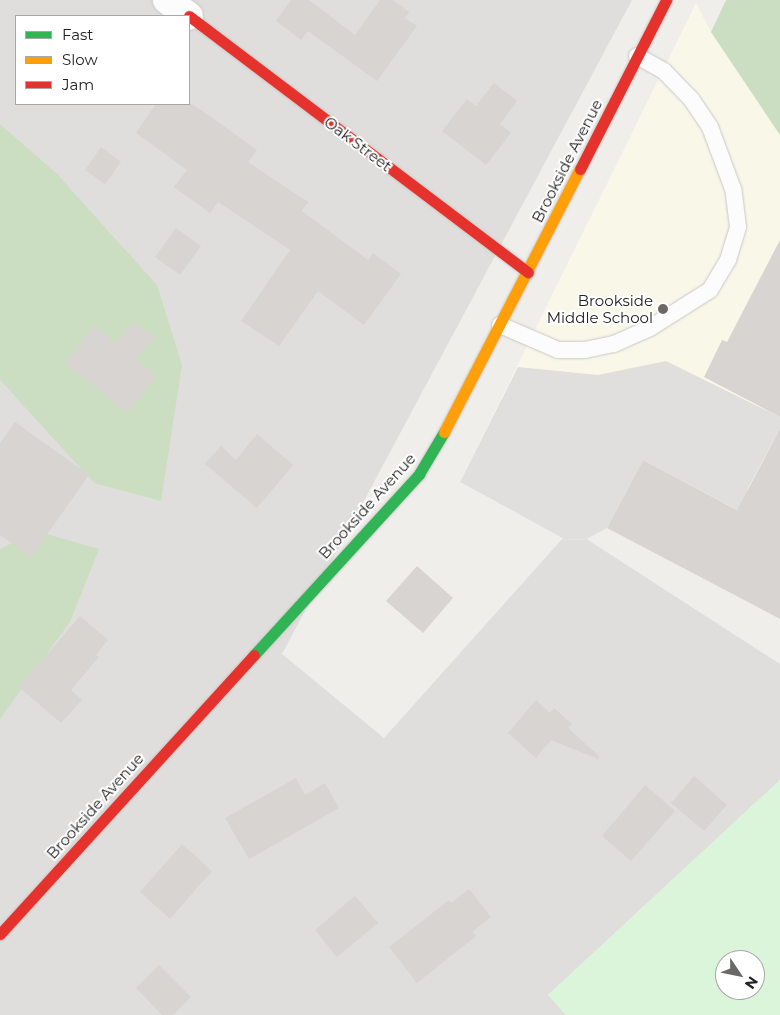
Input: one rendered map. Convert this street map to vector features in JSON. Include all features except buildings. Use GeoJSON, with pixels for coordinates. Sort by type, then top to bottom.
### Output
{"type":"FeatureCollection","features":[{"type":"Feature","properties":{"kind":"main road","name":"Brookside Avenue"},"geometry":{"type":"LineString","coordinates":[[0,934],[419,474],[434,451],[528,272],[666,0]]}},
{"type":"Feature","properties":{"kind":"main road","name":"Oak Street"},"geometry":{"type":"LineString","coordinates":[[190,17],[528,272]]}},
{"type":"Feature","properties":{"kind":"street","name":"Oak Street"},"geometry":{"type":"LineString","coordinates":[[167,0],[188,15]]}},
{"type":"Feature","properties":{"kind":"lane"},"geometry":{"type":"LineString","coordinates":[[500,325],[558,350],[585,350],[614,344],[650,328],[710,290],[728,260],[738,227],[736,208],[733,189],[710,127],[691,99],[664,71],[637,56]]}},
{"type":"Feature","properties":{"kind":"shaded area"},"geometry":{"type":"Polygon","coordinates":[[[0,0],[632,0],[282,654],[384,738],[571,529],[780,664],[780,780],[548,995],[566,1015],[0,1015],[0,0]]]}},
{"type":"Feature","properties":{"kind":"shaded area","name":"Brookside Middle School"},"geometry":{"type":"Polygon","coordinates":[[[696,3],[711,32],[780,135],[780,619],[608,528],[587,539],[566,540],[460,482],[696,3]]]}},
{"type":"Feature","properties":{"kind":"shaded area"},"geometry":{"type":"Polygon","coordinates":[[[666,361],[780,417],[780,429],[747,490],[766,525],[643,460],[607,528],[587,539],[566,540],[460,482],[518,367],[598,375],[666,361]]]}},
{"type":"Feature","properties":{"kind":"green space"},"geometry":{"type":"Polygon","coordinates":[[[726,0],[780,0],[780,135],[711,32],[726,0]]]}},
{"type":"Feature","properties":{"kind":"green space"},"geometry":{"type":"Polygon","coordinates":[[[0,124],[57,174],[157,285],[182,365],[161,501],[94,483],[0,380],[0,124]]]}},
{"type":"Feature","properties":{"kind":"green space"},"geometry":{"type":"Polygon","coordinates":[[[36,531],[99,549],[70,622],[0,719],[0,549],[36,531]]]}},
{"type":"Feature","properties":{"kind":"green space"},"geometry":{"type":"Polygon","coordinates":[[[780,780],[780,1015],[566,1015],[548,995],[780,780]]]}},
{"type":"Feature","properties":{"kind":"traffic: fast"},"geometry":{"type":"LineString","coordinates":[[254,655],[419,474],[444,432]]}},
{"type":"Feature","properties":{"kind":"traffic: slow"},"geometry":{"type":"LineString","coordinates":[[444,432],[580,169]]}},
{"type":"Feature","properties":{"kind":"traffic: jam"},"geometry":{"type":"LineString","coordinates":[[580,169],[666,0]]}},
{"type":"Feature","properties":{"kind":"traffic: jam"},"geometry":{"type":"LineString","coordinates":[[190,17],[528,272]]}},
{"type":"Feature","properties":{"kind":"traffic: jam"},"geometry":{"type":"LineString","coordinates":[[0,934],[254,655]]}},
{"type":"Feature","properties":{"kind":"place","name":"Brookside Middle School"},"geometry":{"type":"Point","coordinates":[663,309]}}]}
